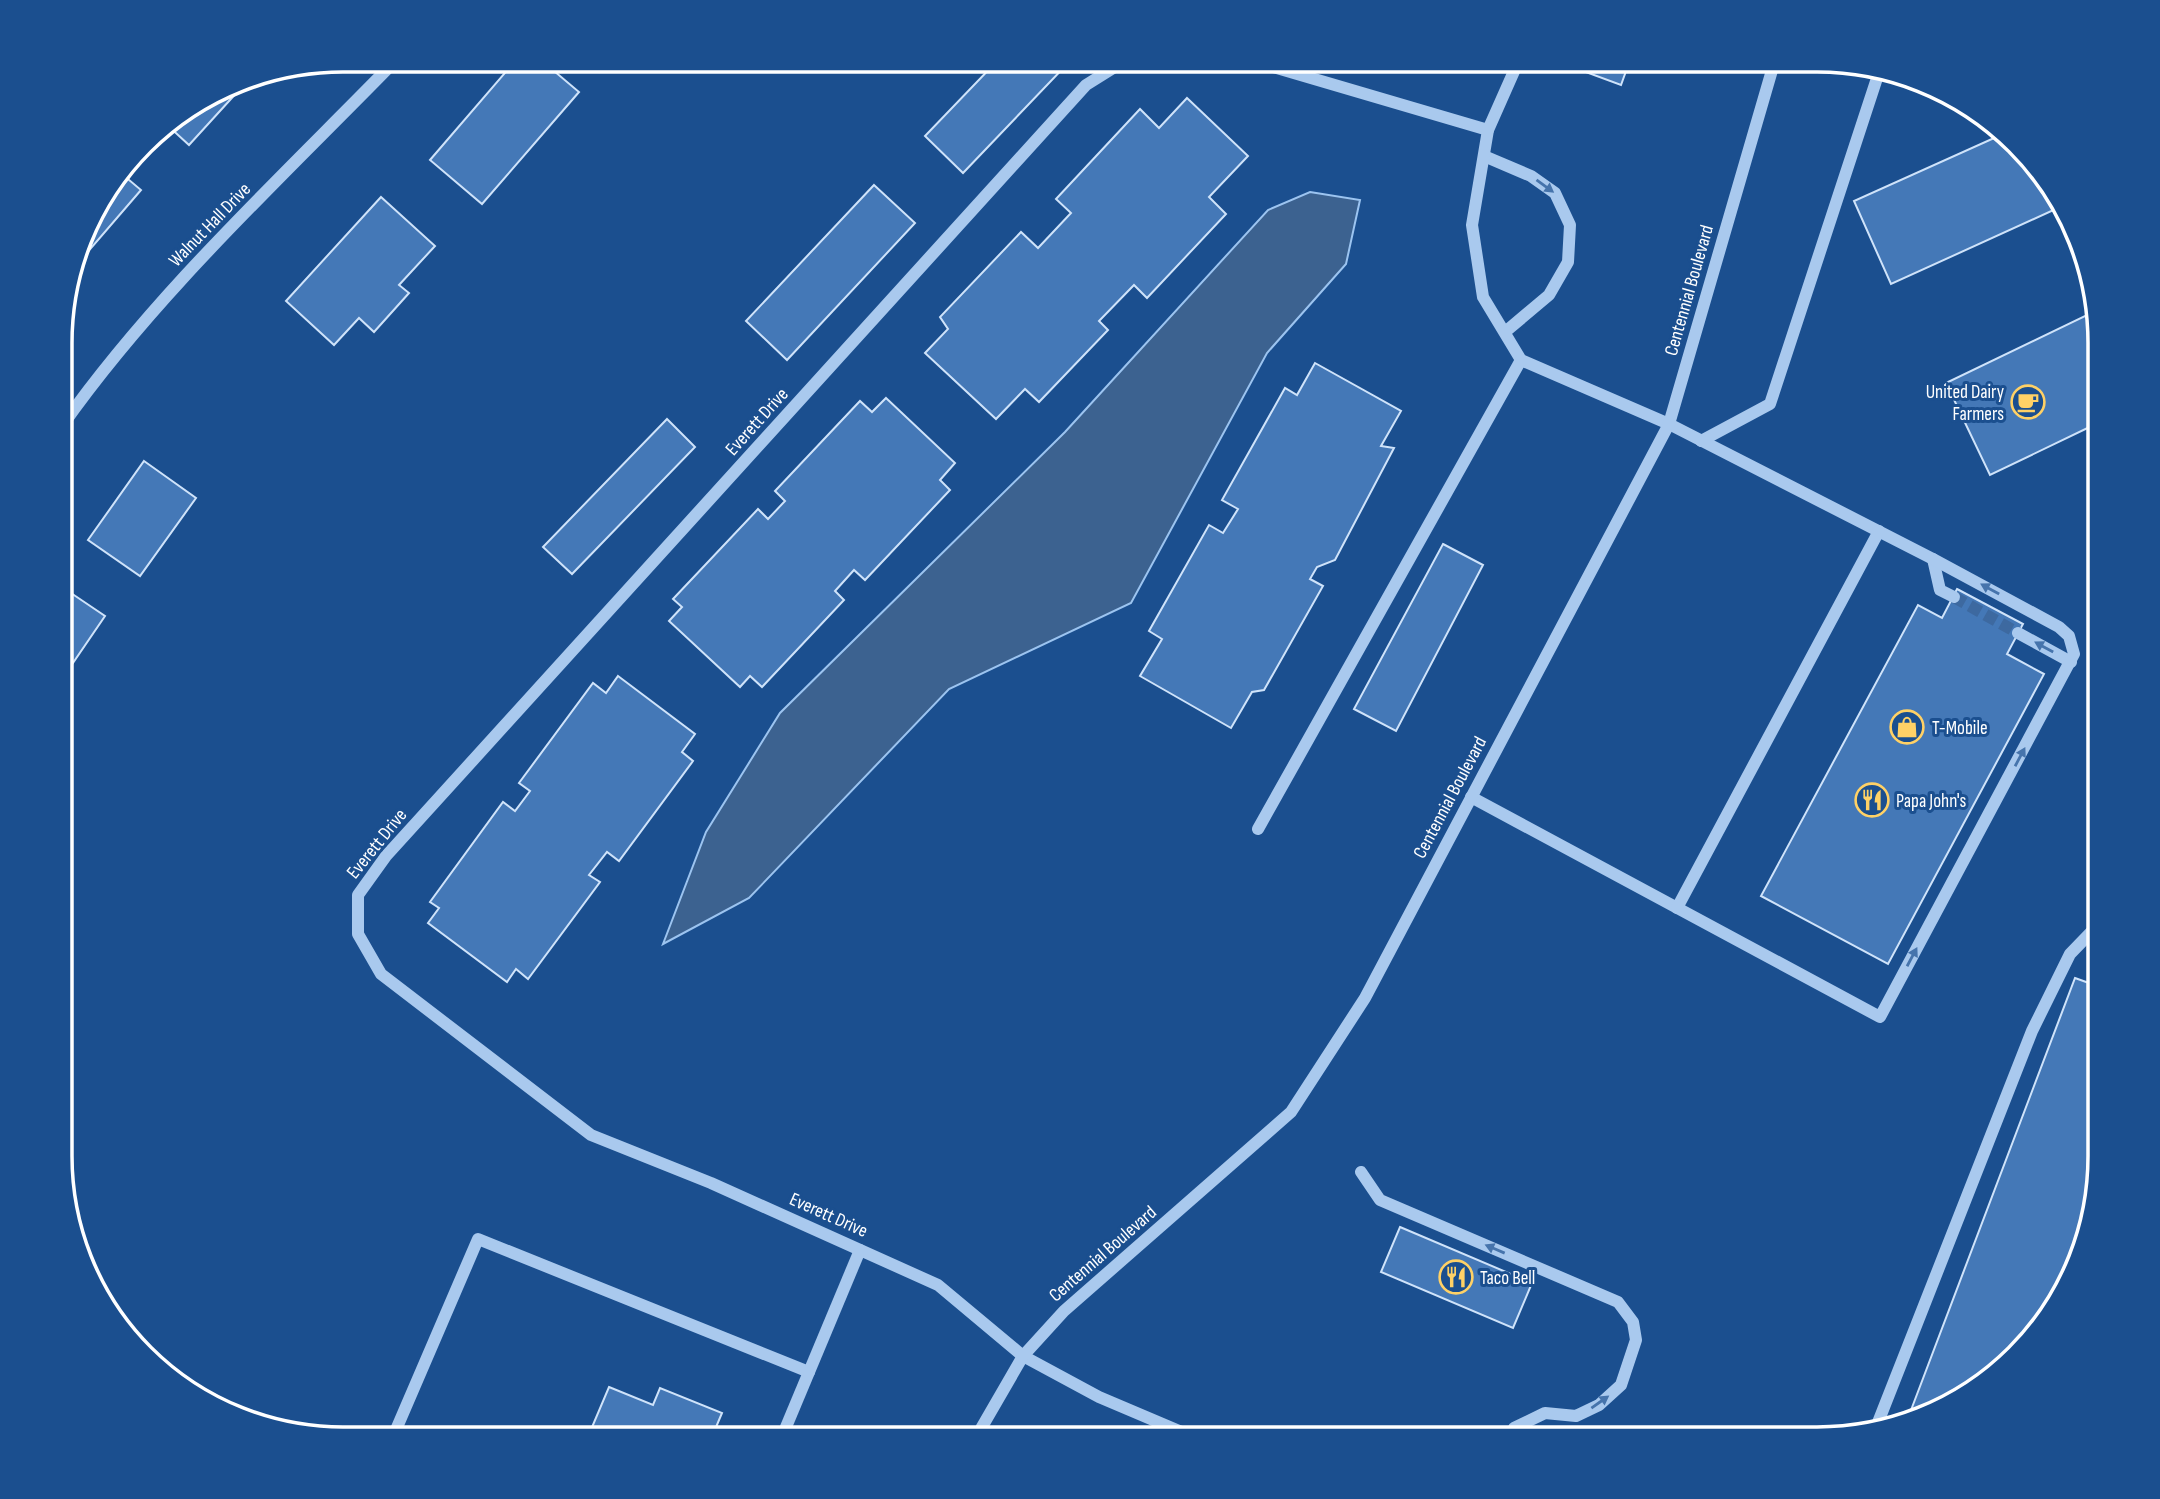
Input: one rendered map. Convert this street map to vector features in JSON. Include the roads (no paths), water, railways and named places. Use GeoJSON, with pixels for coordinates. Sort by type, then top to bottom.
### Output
{"type":"FeatureCollection","features":[{"type":"Feature","properties":{"kind":"street","name":"Walnut Hall Drive"},"geometry":{"type":"LineString","coordinates":[[72,411],[179,283],[384,72]]}},
{"type":"Feature","properties":{"kind":"street","name":"Everett Drive"},"geometry":{"type":"LineString","coordinates":[[1107,72],[1086,85],[386,856],[358,895],[358,934],[381,974],[591,1135],[711,1183],[938,1285],[1023,1356],[1100,1397],[1170,1427]]}},
{"type":"Feature","properties":{"kind":"street"},"geometry":{"type":"LineString","coordinates":[[1291,72],[1488,130]]}},
{"type":"Feature","properties":{"kind":"street"},"geometry":{"type":"LineString","coordinates":[[1471,797],[1880,1017],[2074,654],[2070,636],[2059,627],[1933,559],[1669,424],[1521,360],[1483,296],[1472,225],[1488,130],[1513,72]]}},
{"type":"Feature","properties":{"kind":"street","name":"Centennial Boulevard"},"geometry":{"type":"LineString","coordinates":[[982,1427],[1023,1356],[1064,1311],[1292,1112],[1365,998],[1669,424],[1772,72]]}},
{"type":"Feature","properties":{"kind":"street"},"geometry":{"type":"LineString","coordinates":[[1702,441],[1770,404],[1877,79]]}},
{"type":"Feature","properties":{"kind":"street"},"geometry":{"type":"LineString","coordinates":[[1484,156],[1531,176],[1555,193],[1570,225],[1568,262],[1549,295],[1505,332]]}},
{"type":"Feature","properties":{"kind":"street"},"geometry":{"type":"LineString","coordinates":[[1258,829],[1521,360]]}},
{"type":"Feature","properties":{"kind":"street"},"geometry":{"type":"LineString","coordinates":[[1677,908],[1879,531]]}},
{"type":"Feature","properties":{"kind":"street"},"geometry":{"type":"LineString","coordinates":[[1933,559],[1940,590],[1954,597]]}},
{"type":"Feature","properties":{"kind":"street"},"geometry":{"type":"LineString","coordinates":[[2018,633],[2071,662]]}},
{"type":"Feature","properties":{"kind":"street"},"geometry":{"type":"LineString","coordinates":[[1879,1420],[2032,1031],[2070,954],[2088,935]]}},
{"type":"Feature","properties":{"kind":"street"},"geometry":{"type":"LineString","coordinates":[[1361,1172],[1380,1200],[1618,1302],[1633,1322],[1636,1340],[1621,1385],[1599,1405],[1576,1416],[1545,1413],[1516,1427]]}},
{"type":"Feature","properties":{"kind":"street"},"geometry":{"type":"LineString","coordinates":[[397,1427],[478,1239],[809,1372]]}},
{"type":"Feature","properties":{"kind":"street"},"geometry":{"type":"LineString","coordinates":[[786,1427],[860,1250]]}},
{"type":"Feature","properties":{"kind":"water"},"geometry":{"type":"Polygon","coordinates":[[[1310,192],[1360,200],[1346,264],[1267,353],[1131,603],[949,689],[749,898],[663,944],[706,832],[780,713],[1065,432],[1268,210],[1310,192]]]}},
{"type":"Feature","properties":{"kind":"tunnel"},"geometry":{"type":"LineString","coordinates":[[1954,597],[2018,633]]}},
{"type":"Feature","properties":{"kind":"place","name":"United Dairy Farmers"},"geometry":{"type":"Point","coordinates":[2028,402]}},
{"type":"Feature","properties":{"kind":"place","name":"T-Mobile"},"geometry":{"type":"Point","coordinates":[1907,727]}},
{"type":"Feature","properties":{"kind":"place","name":"Papa John's"},"geometry":{"type":"Point","coordinates":[1872,800]}},
{"type":"Feature","properties":{"kind":"place","name":"Taco Bell"},"geometry":{"type":"Point","coordinates":[1456,1277]}}]}
